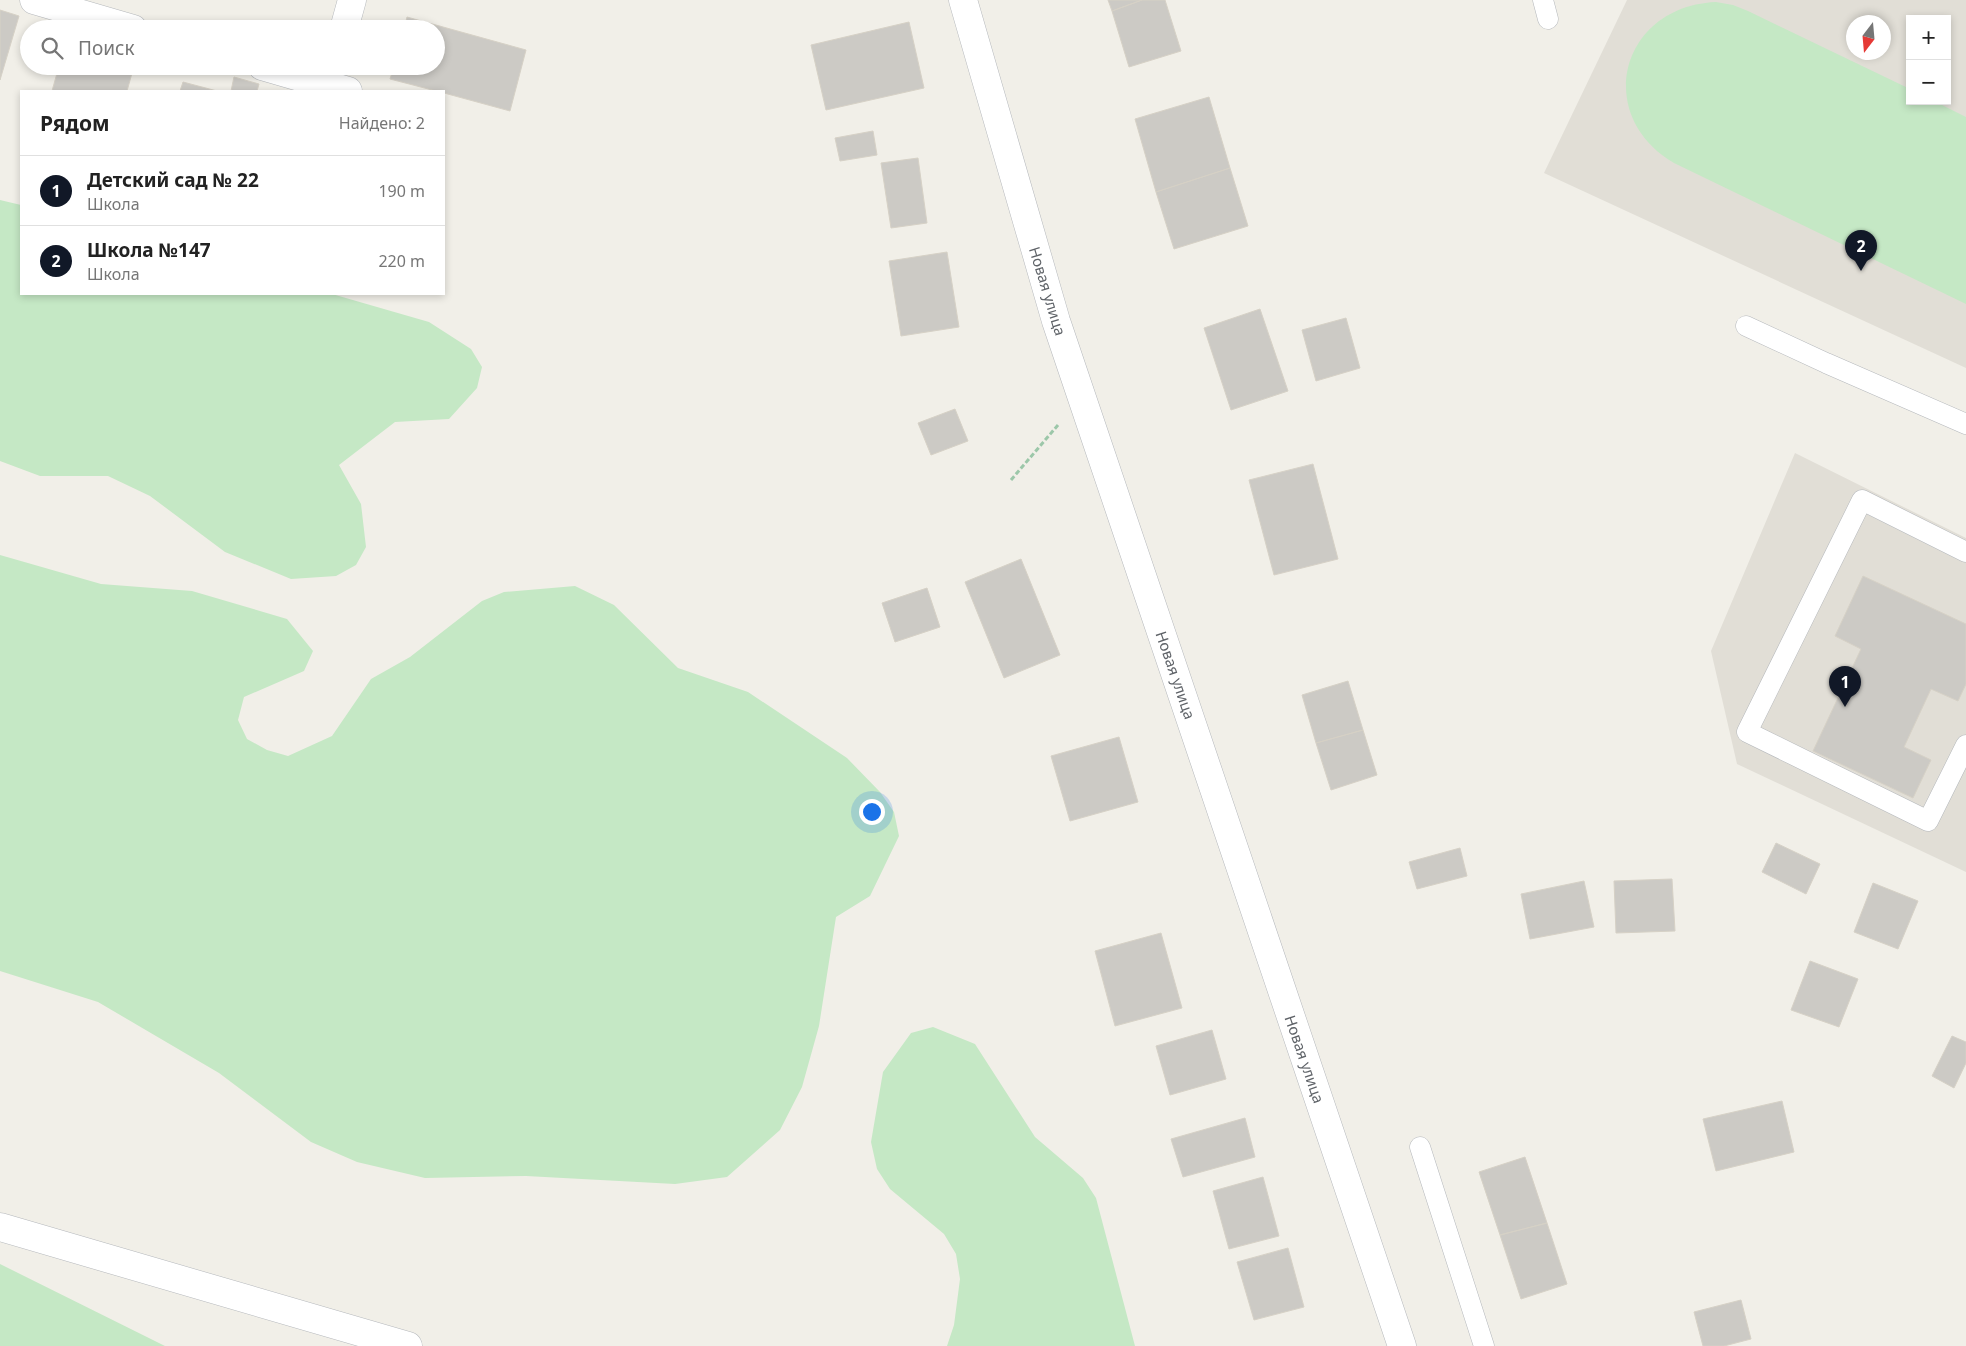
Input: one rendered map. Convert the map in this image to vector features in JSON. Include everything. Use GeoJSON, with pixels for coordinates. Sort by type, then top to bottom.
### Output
{"type":"FeatureCollection","features":[{"type":"Feature","properties":{"kind":"street"},"geometry":{"type":"LineString","coordinates":[[34,0],[102,20]]}},
{"type":"Feature","properties":{"kind":"street"},"geometry":{"type":"LineString","coordinates":[[346,20],[352,0]]}},
{"type":"Feature","properties":{"kind":"street","name":"Новая улица"},"geometry":{"type":"LineString","coordinates":[[963,0],[1056,321],[1402,1346]]}},
{"type":"Feature","properties":{"kind":"street"},"geometry":{"type":"LineString","coordinates":[[308,75],[338,81]]}},
{"type":"Feature","properties":{"kind":"street"},"geometry":{"type":"LineString","coordinates":[[0,1227],[408,1346]]}},
{"type":"Feature","properties":{"kind":"lane"},"geometry":{"type":"LineString","coordinates":[[1746,326],[1966,424]]}},
{"type":"Feature","properties":{"kind":"lane"},"geometry":{"type":"LineString","coordinates":[[1966,552],[1862,500],[1747,732],[1928,821],[1966,745]]}},
{"type":"Feature","properties":{"kind":"lane"},"geometry":{"type":"LineString","coordinates":[[1420,1147],[1484,1346]]}},
{"type":"Feature","properties":{"kind":"path"},"geometry":{"type":"LineString","coordinates":[[1011,480],[1054,429],[1083,400]]}},
{"type":"Feature","properties":{"kind":"shaded area"},"geometry":{"type":"Polygon","coordinates":[[[1627,0],[1966,0],[1966,368],[1544,173],[1627,0]]]}},
{"type":"Feature","properties":{"kind":"shaded area"},"geometry":{"type":"Polygon","coordinates":[[[1795,453],[1966,538],[1966,872],[1737,764],[1711,651],[1795,453]]]}},
{"type":"Feature","properties":{"kind":"green space"},"geometry":{"type":"Polygon","coordinates":[[[1716,2],[1733,5],[1906,87],[1906,105],[1942,105],[1966,117],[1966,304],[1674,163],[1648,142],[1633,118],[1626,92],[1629,66],[1639,42],[1658,22],[1684,8],[1716,2]]]}},
{"type":"Feature","properties":{"kind":"green space"},"geometry":{"type":"Polygon","coordinates":[[[0,200],[20,205],[20,295],[335,295],[429,322],[471,349],[482,367],[477,388],[449,419],[395,422],[339,465],[361,504],[366,547],[356,565],[336,576],[291,579],[225,552],[150,496],[108,476],[40,476],[0,461],[0,200]]]}},
{"type":"Feature","properties":{"kind":"green space"},"geometry":{"type":"Polygon","coordinates":[[[0,555],[101,584],[192,591],[287,619],[313,651],[304,671],[244,697],[238,720],[247,739],[267,750],[288,756],[332,736],[371,679],[410,657],[482,601],[504,592],[575,586],[614,605],[678,668],[748,692],[847,758],[880,792],[894,812],[899,836],[870,896],[836,917],[819,1026],[802,1087],[780,1130],[727,1177],[675,1184],[526,1176],[425,1178],[357,1162],[311,1142],[219,1073],[98,1002],[0,971],[0,555]]]}},
{"type":"Feature","properties":{"kind":"green space"},"geometry":{"type":"Polygon","coordinates":[[[933,1027],[975,1044],[1035,1137],[1083,1178],[1096,1198],[1135,1346],[947,1346],[954,1325],[960,1279],[956,1254],[944,1234],[890,1189],[877,1169],[871,1142],[883,1072],[911,1033],[933,1027]]]}},
{"type":"Feature","properties":{"kind":"green space"},"geometry":{"type":"Polygon","coordinates":[[[0,1264],[165,1346],[0,1346],[0,1264]]]}},
{"type":"Feature","properties":{"kind":"building"},"geometry":{"type":"Polygon","coordinates":[[[1108,0],[1142,0],[1112,11],[1108,0]]]}},
{"type":"Feature","properties":{"kind":"building"},"geometry":{"type":"Polygon","coordinates":[[[1142,0],[1165,0],[1181,51],[1129,67],[1112,11],[1142,0]]]}},
{"type":"Feature","properties":{"kind":"building"},"geometry":{"type":"Polygon","coordinates":[[[0,10],[19,16],[0,80],[0,10]]]}},
{"type":"Feature","properties":{"kind":"building"},"geometry":{"type":"Polygon","coordinates":[[[407,17],[418,20],[406,20],[407,17]]]}},
{"type":"Feature","properties":{"kind":"building"},"geometry":{"type":"Polygon","coordinates":[[[909,22],[924,88],[826,110],[811,45],[909,22]]]}},
{"type":"Feature","properties":{"kind":"building"},"geometry":{"type":"Polygon","coordinates":[[[445,28],[526,50],[510,111],[445,93],[445,90],[432,90],[390,79],[391,75],[445,75],[445,28]]]}},
{"type":"Feature","properties":{"kind":"building"},"geometry":{"type":"Polygon","coordinates":[[[56,75],[131,75],[127,90],[52,90],[56,75]]]}},
{"type":"Feature","properties":{"kind":"building"},"geometry":{"type":"Polygon","coordinates":[[[234,77],[259,84],[257,90],[231,90],[234,77]]]}},
{"type":"Feature","properties":{"kind":"building"},"geometry":{"type":"Polygon","coordinates":[[[183,82],[213,90],[180,90],[183,82]]]}},
{"type":"Feature","properties":{"kind":"building"},"geometry":{"type":"Polygon","coordinates":[[[1209,97],[1230,168],[1156,192],[1135,119],[1209,97]]]}},
{"type":"Feature","properties":{"kind":"building"},"geometry":{"type":"Polygon","coordinates":[[[873,131],[877,155],[840,161],[835,138],[873,131]]]}},
{"type":"Feature","properties":{"kind":"building"},"geometry":{"type":"Polygon","coordinates":[[[918,158],[927,223],[891,228],[881,163],[918,158]]]}},
{"type":"Feature","properties":{"kind":"building"},"geometry":{"type":"Polygon","coordinates":[[[1230,168],[1248,226],[1174,249],[1156,192],[1230,168]]]}},
{"type":"Feature","properties":{"kind":"building"},"geometry":{"type":"Polygon","coordinates":[[[947,252],[959,327],[901,336],[889,261],[947,252]]]}},
{"type":"Feature","properties":{"kind":"building"},"geometry":{"type":"Polygon","coordinates":[[[1260,309],[1288,391],[1231,410],[1204,328],[1260,309]]]}},
{"type":"Feature","properties":{"kind":"building"},"geometry":{"type":"Polygon","coordinates":[[[1346,318],[1360,368],[1316,381],[1302,330],[1346,318]]]}},
{"type":"Feature","properties":{"kind":"building"},"geometry":{"type":"Polygon","coordinates":[[[955,409],[968,441],[931,455],[918,423],[955,409]]]}},
{"type":"Feature","properties":{"kind":"building"},"geometry":{"type":"Polygon","coordinates":[[[1313,464],[1338,559],[1274,575],[1249,480],[1313,464]]]}},
{"type":"Feature","properties":{"kind":"building"},"geometry":{"type":"Polygon","coordinates":[[[1021,559],[1060,655],[1004,678],[965,582],[1021,559]]]}},
{"type":"Feature","properties":{"kind":"building"},"geometry":{"type":"Polygon","coordinates":[[[1863,576],[1966,624],[1966,684],[1958,701],[1931,689],[1904,747],[1931,760],[1913,798],[1813,751],[1861,649],[1835,636],[1863,576]]]}},
{"type":"Feature","properties":{"kind":"building"},"geometry":{"type":"Polygon","coordinates":[[[927,588],[940,627],[895,642],[882,603],[927,588]]]}},
{"type":"Feature","properties":{"kind":"building"},"geometry":{"type":"Polygon","coordinates":[[[1348,681],[1363,730],[1316,743],[1302,695],[1348,681]]]}},
{"type":"Feature","properties":{"kind":"building"},"geometry":{"type":"Polygon","coordinates":[[[1363,730],[1377,775],[1331,790],[1316,743],[1363,730]]]}},
{"type":"Feature","properties":{"kind":"building"},"geometry":{"type":"Polygon","coordinates":[[[1119,737],[1138,802],[1070,821],[1051,756],[1119,737]]]}},
{"type":"Feature","properties":{"kind":"building"},"geometry":{"type":"Polygon","coordinates":[[[1776,843],[1820,864],[1806,894],[1762,872],[1776,843]]]}},
{"type":"Feature","properties":{"kind":"building"},"geometry":{"type":"Polygon","coordinates":[[[1460,848],[1467,876],[1417,889],[1409,862],[1460,848]]]}},
{"type":"Feature","properties":{"kind":"building"},"geometry":{"type":"Polygon","coordinates":[[[1672,879],[1675,931],[1616,933],[1614,881],[1672,879]]]}},
{"type":"Feature","properties":{"kind":"building"},"geometry":{"type":"Polygon","coordinates":[[[1584,881],[1594,927],[1530,939],[1521,894],[1584,881]]]}},
{"type":"Feature","properties":{"kind":"building"},"geometry":{"type":"Polygon","coordinates":[[[1873,883],[1918,901],[1898,949],[1854,932],[1873,883]]]}},
{"type":"Feature","properties":{"kind":"building"},"geometry":{"type":"Polygon","coordinates":[[[1161,933],[1182,1008],[1115,1026],[1095,951],[1161,933]]]}},
{"type":"Feature","properties":{"kind":"building"},"geometry":{"type":"Polygon","coordinates":[[[1810,961],[1858,979],[1839,1027],[1791,1010],[1810,961]]]}},
{"type":"Feature","properties":{"kind":"building"},"geometry":{"type":"Polygon","coordinates":[[[1212,1030],[1226,1079],[1170,1095],[1156,1046],[1212,1030]]]}},
{"type":"Feature","properties":{"kind":"building"},"geometry":{"type":"Polygon","coordinates":[[[1952,1036],[1966,1042],[1966,1063],[1954,1088],[1932,1076],[1952,1036]]]}},
{"type":"Feature","properties":{"kind":"building"},"geometry":{"type":"Polygon","coordinates":[[[1782,1101],[1794,1152],[1716,1171],[1703,1119],[1782,1101]]]}},
{"type":"Feature","properties":{"kind":"building"},"geometry":{"type":"Polygon","coordinates":[[[1245,1118],[1255,1157],[1183,1177],[1171,1139],[1245,1118]]]}},
{"type":"Feature","properties":{"kind":"building"},"geometry":{"type":"Polygon","coordinates":[[[1525,1157],[1547,1223],[1500,1235],[1479,1172],[1525,1157]]]}},
{"type":"Feature","properties":{"kind":"building"},"geometry":{"type":"Polygon","coordinates":[[[1263,1177],[1279,1236],[1229,1249],[1213,1191],[1263,1177]]]}},
{"type":"Feature","properties":{"kind":"building"},"geometry":{"type":"Polygon","coordinates":[[[1547,1223],[1567,1284],[1521,1299],[1500,1235],[1547,1223]]]}},
{"type":"Feature","properties":{"kind":"building"},"geometry":{"type":"Polygon","coordinates":[[[1288,1248],[1304,1307],[1254,1320],[1237,1262],[1288,1248]]]}},
{"type":"Feature","properties":{"kind":"building"},"geometry":{"type":"Polygon","coordinates":[[[1741,1300],[1751,1339],[1724,1346],[1703,1346],[1694,1312],[1741,1300]]]}},
{"type":"Feature","properties":{"kind":"place","name":"Школа №147"},"geometry":{"type":"Point","coordinates":[1861,271]}},
{"type":"Feature","properties":{"kind":"place","name":"Детский сад № 22"},"geometry":{"type":"Point","coordinates":[1845,707]}}]}
